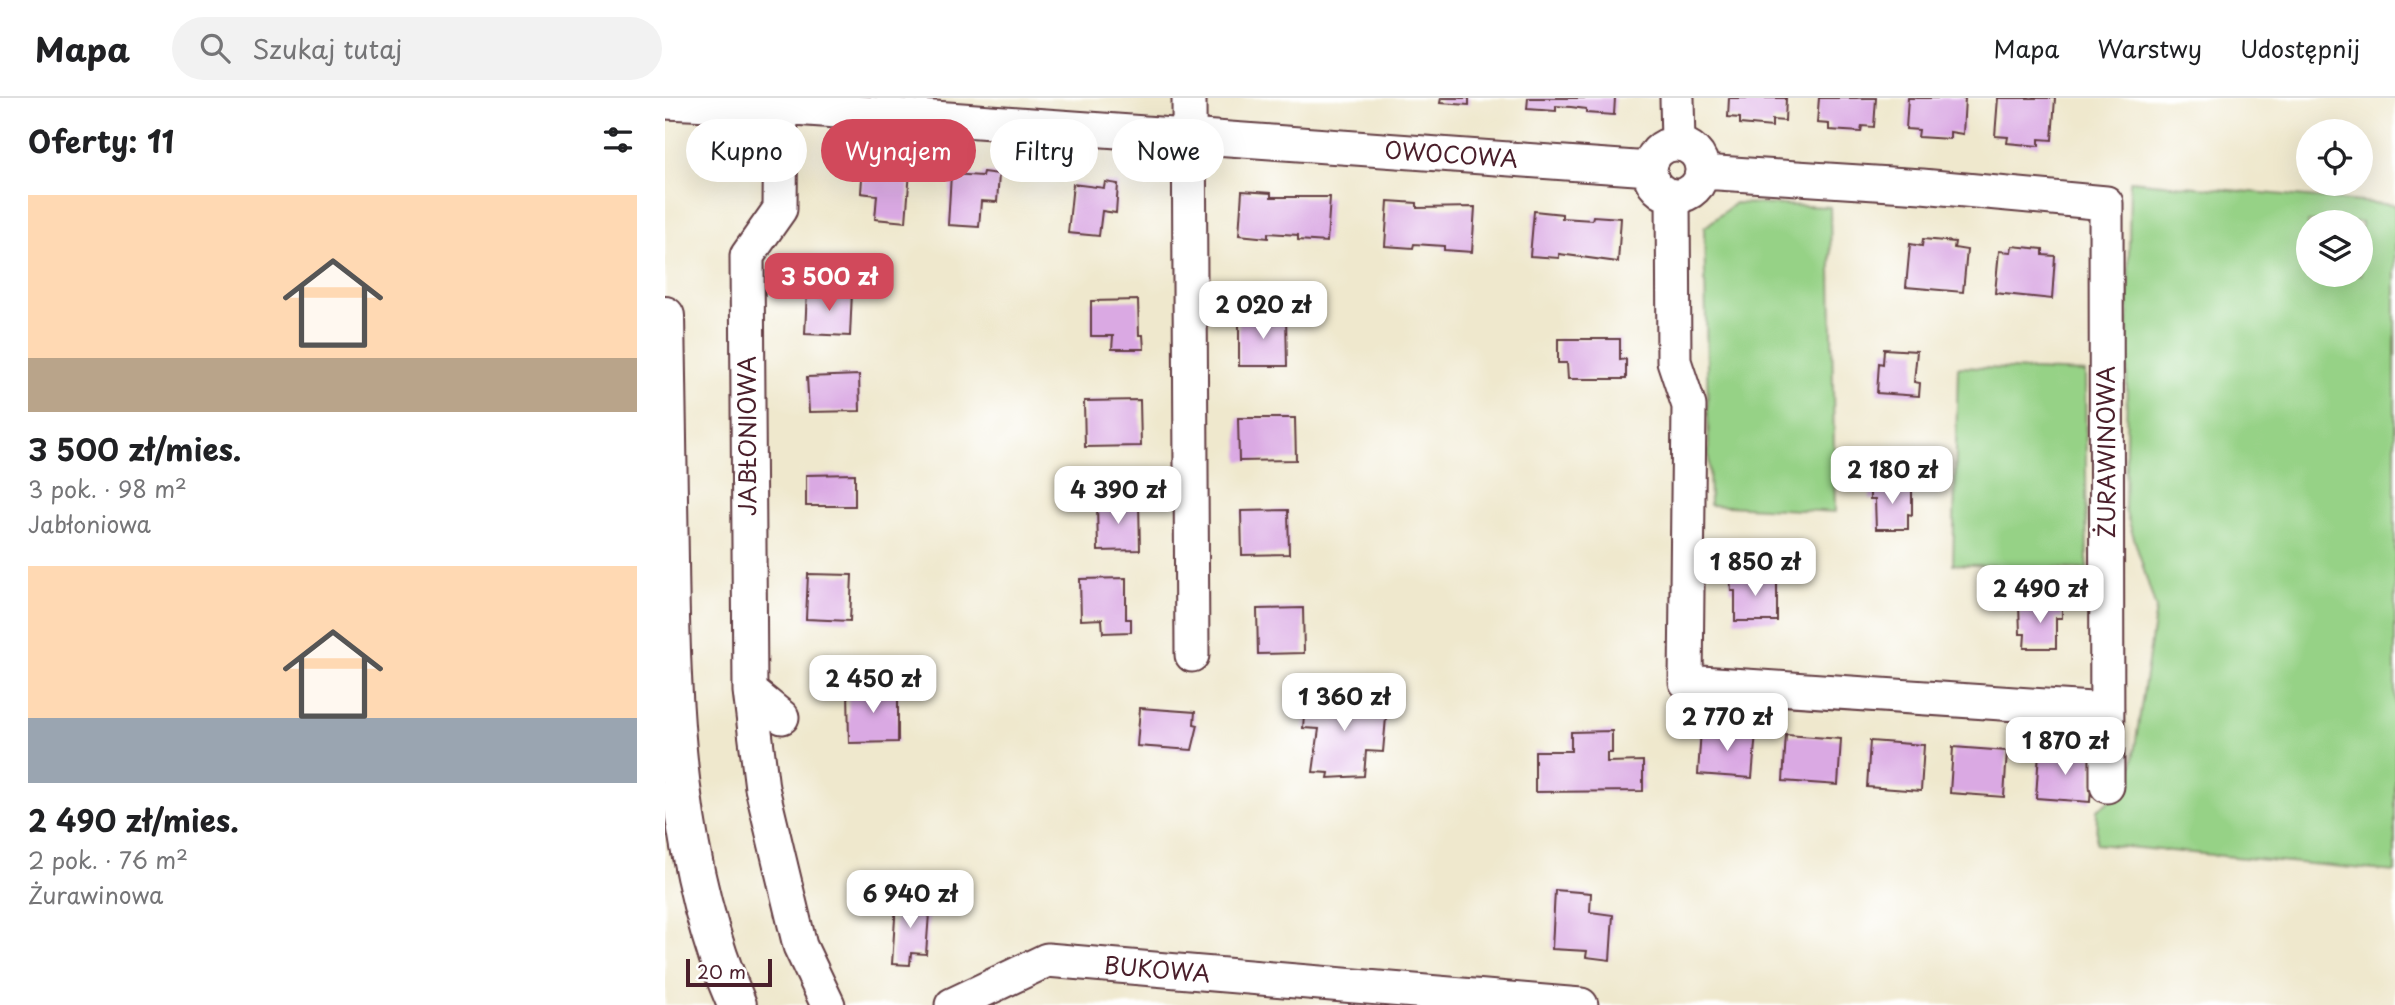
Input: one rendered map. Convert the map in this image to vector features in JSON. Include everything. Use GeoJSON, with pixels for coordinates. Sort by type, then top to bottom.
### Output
{"type":"FeatureCollection","features":[{"type":"Feature","properties":{"kind":"main road"},"geometry":{"type":"LineString","coordinates":[[665,316],[670,646],[676,760],[694,868],[722,972],[737,1005]]}},
{"type":"Feature","properties":{"kind":"street"},"geometry":{"type":"LineString","coordinates":[[1189,98],[1189,119]]}},
{"type":"Feature","properties":{"kind":"street"},"geometry":{"type":"LineString","coordinates":[[1677,98],[1678,144]]}},
{"type":"Feature","properties":{"kind":"street","name":"OWOCOWA"},"geometry":{"type":"LineString","coordinates":[[665,102],[781,103],[1112,131]]}},
{"type":"Feature","properties":{"kind":"street","name":"JABŁONIOWA"},"geometry":{"type":"LineString","coordinates":[[781,103],[780,209],[747,256],[750,691],[762,788],[800,946],[828,1005]]}},
{"type":"Feature","properties":{"kind":"street","name":"OWOCOWA"},"geometry":{"type":"LineString","coordinates":[[1224,139],[1650,169]]}},
{"type":"Feature","properties":{"kind":"street"},"geometry":{"type":"LineString","coordinates":[[1678,144],[1693,150],[1702,172],[1696,187],[1689,192],[1673,196],[1657,188],[1650,169],[1654,155],[1661,148],[1678,144]]}},
{"type":"Feature","properties":{"kind":"street","name":"ŻURAWINOWA"},"geometry":{"type":"LineString","coordinates":[[1702,172],[1922,186],[2106,203],[2107,786]]}},
{"type":"Feature","properties":{"kind":"street"},"geometry":{"type":"LineString","coordinates":[[1189,182],[1192,655]]}},
{"type":"Feature","properties":{"kind":"street"},"geometry":{"type":"LineString","coordinates":[[1673,196],[1674,361],[1689,406],[1686,682],[2107,710]]}},
{"type":"Feature","properties":{"kind":"street"},"geometry":{"type":"LineString","coordinates":[[750,691],[782,717]]}},
{"type":"Feature","properties":{"kind":"street","name":"BUKOWA"},"geometry":{"type":"LineString","coordinates":[[952,1005],[1047,960],[1351,996],[1581,1005]]}},
{"type":"Feature","properties":{"kind":"green space"},"geometry":{"type":"Polygon","coordinates":[[[2130,181],[2395,205],[2395,872],[2096,844],[2097,810],[2129,786],[2156,609],[2125,509],[2130,181]]]}},
{"type":"Feature","properties":{"kind":"green space"},"geometry":{"type":"Polygon","coordinates":[[[1735,203],[1830,207],[1835,512],[1710,505],[1704,228],[1735,203]]]}},
{"type":"Feature","properties":{"kind":"green space"},"geometry":{"type":"Polygon","coordinates":[[[1958,367],[2085,372],[2087,570],[1953,564],[1958,367]]]}},
{"type":"Feature","properties":{"kind":"building"},"geometry":{"type":"Polygon","coordinates":[[[1441,98],[1469,98],[1469,105],[1440,103],[1441,98]]]}},
{"type":"Feature","properties":{"kind":"building"},"geometry":{"type":"Polygon","coordinates":[[[1528,98],[1615,98],[1614,115],[1586,113],[1586,109],[1571,107],[1556,106],[1556,111],[1527,109],[1528,98]]]}},
{"type":"Feature","properties":{"kind":"building"},"geometry":{"type":"Polygon","coordinates":[[[1729,98],[1786,98],[1785,121],[1772,120],[1772,127],[1740,124],[1740,118],[1728,117],[1729,98]]]}},
{"type":"Feature","properties":{"kind":"building"},"geometry":{"type":"Polygon","coordinates":[[[1819,98],[1876,98],[1874,127],[1862,126],[1861,132],[1829,130],[1829,124],[1817,123],[1819,98]]]}},
{"type":"Feature","properties":{"kind":"building"},"geometry":{"type":"Polygon","coordinates":[[[1908,98],[1965,98],[1963,134],[1950,132],[1950,139],[1918,137],[1919,130],[1906,129],[1908,98]]]}},
{"type":"Feature","properties":{"kind":"building"},"geometry":{"type":"Polygon","coordinates":[[[1998,98],[2055,98],[2052,140],[2039,139],[2039,146],[2007,143],[2008,137],[1995,136],[1998,98]]]}},
{"type":"Feature","properties":{"kind":"building"},"geometry":{"type":"Polygon","coordinates":[[[983,172],[990,173],[990,182],[998,182],[997,202],[981,201],[979,227],[948,225],[951,182],[976,182],[976,176],[982,176],[983,172]]]}},
{"type":"Feature","properties":{"kind":"building"},"geometry":{"type":"Polygon","coordinates":[[[862,182],[909,182],[906,222],[875,219],[877,195],[861,193],[862,182]]]}},
{"type":"Feature","properties":{"kind":"building"},"geometry":{"type":"Polygon","coordinates":[[[1105,182],[1118,184],[1116,213],[1102,211],[1099,236],[1068,233],[1073,184],[1104,188],[1105,182]]]}},
{"type":"Feature","properties":{"kind":"building"},"geometry":{"type":"Polygon","coordinates":[[[1242,191],[1271,193],[1271,197],[1330,197],[1327,242],[1298,240],[1298,235],[1268,233],[1268,238],[1239,235],[1242,191]]]}},
{"type":"Feature","properties":{"kind":"building"},"geometry":{"type":"Polygon","coordinates":[[[1388,201],[1417,203],[1417,208],[1475,207],[1472,252],[1444,250],[1444,246],[1385,246],[1388,201]]]}},
{"type":"Feature","properties":{"kind":"building"},"geometry":{"type":"Polygon","coordinates":[[[1534,211],[1562,214],[1562,218],[1621,218],[1618,262],[1559,254],[1559,258],[1530,256],[1534,211]]]}},
{"type":"Feature","properties":{"kind":"building"},"geometry":{"type":"Polygon","coordinates":[[[1923,239],[1955,242],[1954,248],[1967,250],[1963,292],[1906,287],[1910,244],[1922,246],[1923,239]]]}},
{"type":"Feature","properties":{"kind":"building"},"geometry":{"type":"Polygon","coordinates":[[[2012,246],[2043,249],[2043,255],[2055,256],[2052,299],[1995,293],[1999,251],[2011,252],[2012,246]]]}},
{"type":"Feature","properties":{"kind":"building"},"geometry":{"type":"Polygon","coordinates":[[[807,290],[852,292],[850,336],[805,334],[807,290]]]}},
{"type":"Feature","properties":{"kind":"building"},"geometry":{"type":"Polygon","coordinates":[[[1138,300],[1139,335],[1143,335],[1144,349],[1112,349],[1113,336],[1091,336],[1091,301],[1138,300]]]}},
{"type":"Feature","properties":{"kind":"building"},"geometry":{"type":"Polygon","coordinates":[[[1286,316],[1287,366],[1239,366],[1239,317],[1286,316]]]}},
{"type":"Feature","properties":{"kind":"building"},"geometry":{"type":"Polygon","coordinates":[[[1558,339],[1620,339],[1620,360],[1626,359],[1626,379],[1568,379],[1567,363],[1558,363],[1558,339]]]}},
{"type":"Feature","properties":{"kind":"building"},"geometry":{"type":"Polygon","coordinates":[[[1884,349],[1917,351],[1914,382],[1920,383],[1919,396],[1877,393],[1879,363],[1883,364],[1884,349]]]}},
{"type":"Feature","properties":{"kind":"building"},"geometry":{"type":"Polygon","coordinates":[[[859,375],[860,411],[809,412],[807,377],[859,375]]]}},
{"type":"Feature","properties":{"kind":"building"},"geometry":{"type":"Polygon","coordinates":[[[1140,400],[1141,446],[1085,447],[1084,401],[1140,400]]]}},
{"type":"Feature","properties":{"kind":"building"},"geometry":{"type":"Polygon","coordinates":[[[1238,418],[1295,418],[1296,460],[1239,461],[1238,418]]]}},
{"type":"Feature","properties":{"kind":"building"},"geometry":{"type":"Polygon","coordinates":[[[855,474],[855,506],[806,506],[806,475],[855,474]]]}},
{"type":"Feature","properties":{"kind":"building"},"geometry":{"type":"Polygon","coordinates":[[[1870,485],[1912,485],[1912,515],[1908,514],[1908,529],[1876,529],[1875,499],[1870,499],[1870,485]]]}},
{"type":"Feature","properties":{"kind":"building"},"geometry":{"type":"Polygon","coordinates":[[[1097,502],[1139,502],[1140,550],[1098,551],[1097,502]]]}},
{"type":"Feature","properties":{"kind":"building"},"geometry":{"type":"Polygon","coordinates":[[[1288,510],[1289,554],[1242,555],[1241,511],[1288,510]]]}},
{"type":"Feature","properties":{"kind":"building"},"geometry":{"type":"Polygon","coordinates":[[[808,574],[852,575],[850,621],[806,619],[808,574]]]}},
{"type":"Feature","properties":{"kind":"building"},"geometry":{"type":"Polygon","coordinates":[[[1730,576],[1777,576],[1777,621],[1735,621],[1735,591],[1731,591],[1730,576]]]}},
{"type":"Feature","properties":{"kind":"building"},"geometry":{"type":"Polygon","coordinates":[[[1126,578],[1126,619],[1131,619],[1131,632],[1103,633],[1102,619],[1081,620],[1080,579],[1126,578]]]}},
{"type":"Feature","properties":{"kind":"building"},"geometry":{"type":"Polygon","coordinates":[[[2019,604],[2062,604],[2062,618],[2056,618],[2056,648],[2024,648],[2025,634],[2020,634],[2019,604]]]}},
{"type":"Feature","properties":{"kind":"building"},"geometry":{"type":"Polygon","coordinates":[[[1303,608],[1304,653],[1258,654],[1257,609],[1303,608]]]}},
{"type":"Feature","properties":{"kind":"building"},"geometry":{"type":"Polygon","coordinates":[[[898,688],[898,742],[849,743],[848,689],[898,688]]]}},
{"type":"Feature","properties":{"kind":"building"},"geometry":{"type":"Polygon","coordinates":[[[1306,690],[1335,692],[1334,702],[1387,706],[1383,752],[1366,751],[1364,776],[1328,778],[1329,773],[1313,772],[1319,729],[1303,728],[1306,690]]]}},
{"type":"Feature","properties":{"kind":"building"},"geometry":{"type":"Polygon","coordinates":[[[1140,708],[1195,712],[1194,724],[1198,725],[1192,750],[1137,746],[1140,708]]]}},
{"type":"Feature","properties":{"kind":"building"},"geometry":{"type":"Polygon","coordinates":[[[1701,729],[1756,732],[1752,778],[1698,774],[1701,729]]]}},
{"type":"Feature","properties":{"kind":"building"},"geometry":{"type":"Polygon","coordinates":[[[1612,731],[1612,753],[1607,753],[1607,762],[1643,761],[1643,791],[1535,792],[1535,751],[1571,751],[1571,732],[1612,731]]]}},
{"type":"Feature","properties":{"kind":"building"},"geometry":{"type":"Polygon","coordinates":[[[1786,735],[1841,739],[1838,785],[1783,781],[1786,735]]]}},
{"type":"Feature","properties":{"kind":"building"},"geometry":{"type":"Polygon","coordinates":[[[1870,741],[1924,745],[1921,791],[1867,787],[1870,741]]]}},
{"type":"Feature","properties":{"kind":"building"},"geometry":{"type":"Polygon","coordinates":[[[1953,747],[2007,751],[2004,797],[1950,793],[1953,747]]]}},
{"type":"Feature","properties":{"kind":"building"},"geometry":{"type":"Polygon","coordinates":[[[2039,752],[2093,756],[2090,802],[2036,798],[2039,752]]]}},
{"type":"Feature","properties":{"kind":"building"},"geometry":{"type":"Polygon","coordinates":[[[1555,890],[1591,893],[1590,912],[1613,915],[1610,960],[1586,957],[1587,951],[1552,949],[1555,890]]]}},
{"type":"Feature","properties":{"kind":"building"},"geometry":{"type":"Polygon","coordinates":[[[910,899],[930,900],[926,954],[911,953],[910,965],[892,964],[896,903],[910,904],[910,899]]]}}]}
